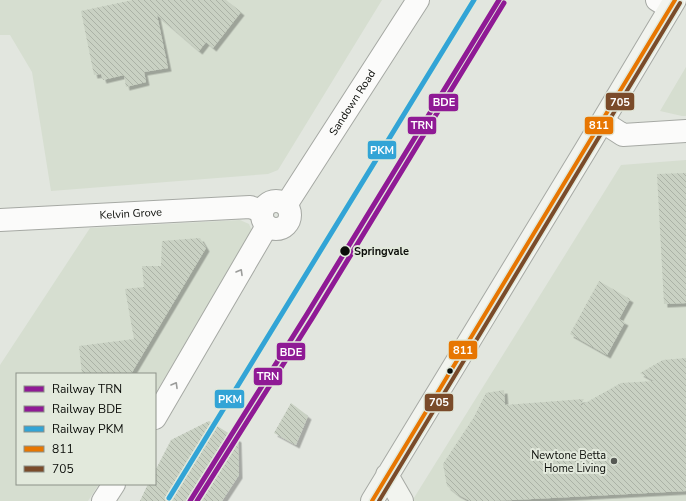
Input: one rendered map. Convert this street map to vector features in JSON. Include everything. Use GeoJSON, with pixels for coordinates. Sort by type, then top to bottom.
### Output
{"type":"FeatureCollection","features":[{"type":"Feature","properties":{"kind":"main road"},"geometry":{"type":"LineString","coordinates":[[372,501],[603,122],[668,3]]}},
{"type":"Feature","properties":{"kind":"main road"},"geometry":{"type":"LineString","coordinates":[[388,475],[402,501]]}},
{"type":"Feature","properties":{"kind":"street","name":"Sandown Road"},"geometry":{"type":"LineString","coordinates":[[264,219],[264,206],[272,200],[282,202],[286,205],[418,0]]}},
{"type":"Feature","properties":{"kind":"street"},"geometry":{"type":"LineString","coordinates":[[603,122],[623,135],[686,132]]}},
{"type":"Feature","properties":{"kind":"street","name":"Kelvin Grove"},"geometry":{"type":"LineString","coordinates":[[0,220],[250,207],[264,219]]}},
{"type":"Feature","properties":{"kind":"street"},"geometry":{"type":"LineString","coordinates":[[156,416],[264,219]]}},
{"type":"Feature","properties":{"kind":"street"},"geometry":{"type":"LineString","coordinates":[[104,501],[113,485]]}},
{"type":"Feature","properties":{"kind":"shaded area"},"geometry":{"type":"Polygon","coordinates":[[[0,0],[382,0],[278,170],[268,174],[51,191],[32,72],[10,35],[0,35],[0,0]]]}},
{"type":"Feature","properties":{"kind":"shaded area"},"geometry":{"type":"Polygon","coordinates":[[[686,67],[686,116],[660,111],[686,67]]]}},
{"type":"Feature","properties":{"kind":"shaded area"},"geometry":{"type":"Polygon","coordinates":[[[686,160],[686,501],[412,501],[621,165],[686,160]]]}},
{"type":"Feature","properties":{"kind":"shaded area"},"geometry":{"type":"Polygon","coordinates":[[[240,220],[249,224],[252,231],[156,392],[156,373],[16,373],[16,485],[98,485],[88,501],[0,501],[0,365],[90,228],[240,220]]]}},
{"type":"Feature","properties":{"kind":"building"},"geometry":{"type":"Polygon","coordinates":[[[133,0],[226,0],[241,12],[213,48],[206,42],[199,51],[157,15],[168,68],[144,72],[146,82],[126,87],[124,75],[103,80],[101,74],[94,75],[81,11],[133,0]]]}},
{"type":"Feature","properties":{"kind":"building"},"geometry":{"type":"Polygon","coordinates":[[[686,173],[686,303],[664,304],[657,174],[686,173]]]}},
{"type":"Feature","properties":{"kind":"building"},"geometry":{"type":"Polygon","coordinates":[[[200,238],[206,248],[132,373],[82,373],[79,346],[134,339],[125,289],[144,287],[142,266],[161,266],[162,241],[200,238]]]}},
{"type":"Feature","properties":{"kind":"building"},"geometry":{"type":"Polygon","coordinates":[[[599,281],[630,299],[619,319],[625,322],[607,355],[570,334],[599,281]]]}},
{"type":"Feature","properties":{"kind":"building"},"geometry":{"type":"Polygon","coordinates":[[[686,358],[686,491],[470,501],[457,494],[447,486],[443,464],[474,417],[486,393],[504,390],[505,405],[584,399],[580,406],[621,383],[654,381],[640,373],[663,360],[686,358]]]}},
{"type":"Feature","properties":{"kind":"building"},"geometry":{"type":"Polygon","coordinates":[[[291,403],[308,416],[296,445],[274,433],[291,403]]]}},
{"type":"Feature","properties":{"kind":"building"},"geometry":{"type":"Polygon","coordinates":[[[209,421],[238,439],[239,475],[222,501],[140,501],[148,485],[156,485],[156,469],[171,440],[209,421]]]}},
{"type":"Feature","properties":{"kind":"rail line","name":"PKM"},"geometry":{"type":"LineString","coordinates":[[169,498],[474,0]]}},
{"type":"Feature","properties":{"kind":"rail line","name":"TRN"},"geometry":{"type":"LineString","coordinates":[[190,501],[307,314],[499,0]]}},
{"type":"Feature","properties":{"kind":"rail line","name":"BDE"},"geometry":{"type":"LineString","coordinates":[[197,501],[313,317],[504,3]]}},
{"type":"Feature","properties":{"kind":"transit line","name":"811"},"geometry":{"type":"LineString","coordinates":[[372,501],[675,0]]}},
{"type":"Feature","properties":{"kind":"transit line","name":"705"},"geometry":{"type":"LineString","coordinates":[[379,501],[680,3]]}},
{"type":"Feature","properties":{"kind":"place","name":"Springvale"},"geometry":{"type":"Point","coordinates":[345,251]}},
{"type":"Feature","properties":{"kind":"place","name":"Newtone Betta Home Living"},"geometry":{"type":"Point","coordinates":[614,461]}}]}
